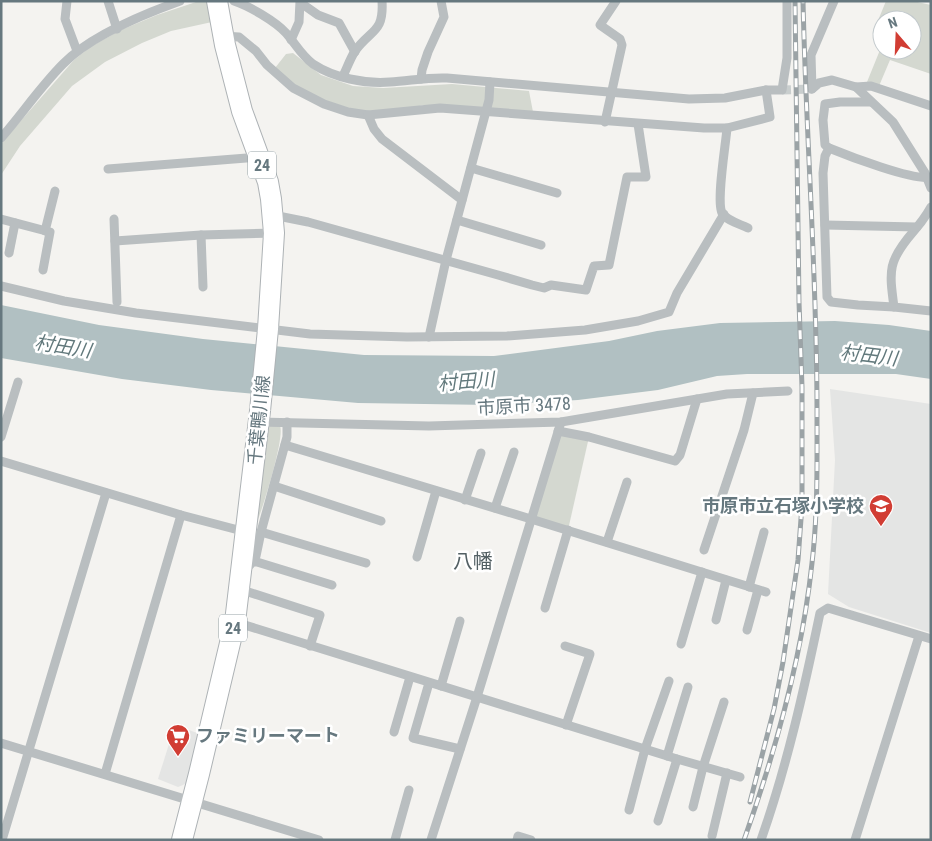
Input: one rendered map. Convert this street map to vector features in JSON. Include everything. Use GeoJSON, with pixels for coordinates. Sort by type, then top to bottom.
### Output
{"type":"FeatureCollection","features":[{"type":"Feature","properties":{"kind":"main road","name":"千葉鴨川線"},"geometry":{"type":"LineString","coordinates":[[182,840],[234,622],[253,532],[259,417],[268,331],[273,224],[268,182],[242,111],[216,1]]}},
{"type":"Feature","properties":{"kind":"street"},"geometry":{"type":"LineString","coordinates":[[67,1],[65,19],[78,51]]}},
{"type":"Feature","properties":{"kind":"street"},"geometry":{"type":"LineString","coordinates":[[108,1],[117,29]]}},
{"type":"Feature","properties":{"kind":"street"},"geometry":{"type":"LineString","coordinates":[[1,138],[63,64],[78,51],[117,29],[180,1]]}},
{"type":"Feature","properties":{"kind":"street"},"geometry":{"type":"LineString","coordinates":[[234,1],[270,20],[286,33],[301,53],[314,64],[333,74],[354,80],[388,82],[447,78],[707,99],[766,90],[782,90],[786,58],[787,1]]}},
{"type":"Feature","properties":{"kind":"street"},"geometry":{"type":"LineString","coordinates":[[343,76],[355,52],[379,26],[383,16],[382,1]]}},
{"type":"Feature","properties":{"kind":"street"},"geometry":{"type":"LineString","coordinates":[[421,79],[428,52],[444,17],[441,1]]}},
{"type":"Feature","properties":{"kind":"street"},"geometry":{"type":"LineString","coordinates":[[605,122],[622,45],[620,39],[600,24],[616,1]]}},
{"type":"Feature","properties":{"kind":"street"},"geometry":{"type":"LineString","coordinates":[[834,1],[811,55],[812,89],[819,83],[832,80],[856,88],[893,122],[929,177],[931,188]]}},
{"type":"Feature","properties":{"kind":"street"},"geometry":{"type":"LineString","coordinates":[[291,40],[300,22],[301,2]]}},
{"type":"Feature","properties":{"kind":"street"},"geometry":{"type":"LineString","coordinates":[[301,2],[318,14],[339,23],[355,52]]}},
{"type":"Feature","properties":{"kind":"street"},"geometry":{"type":"LineString","coordinates":[[223,36],[239,37],[293,88],[324,104],[348,112],[368,115],[440,108],[605,122],[727,128],[770,117],[766,90]]}},
{"type":"Feature","properties":{"kind":"street"},"geometry":{"type":"LineString","coordinates":[[429,337],[446,260],[489,100],[490,82]]}},
{"type":"Feature","properties":{"kind":"street"},"geometry":{"type":"LineString","coordinates":[[856,88],[871,86],[931,106]]}},
{"type":"Feature","properties":{"kind":"street"},"geometry":{"type":"LineString","coordinates":[[871,102],[825,104],[823,120],[825,145],[866,163],[929,177]]}},
{"type":"Feature","properties":{"kind":"street"},"geometry":{"type":"LineString","coordinates":[[368,115],[374,129],[382,139],[462,200]]}},
{"type":"Feature","properties":{"kind":"street"},"geometry":{"type":"LineString","coordinates":[[115,241],[201,235],[273,224],[308,222],[544,288],[551,285],[586,290],[594,266],[609,265],[627,177],[646,177],[638,124]]}},
{"type":"Feature","properties":{"kind":"street"},"geometry":{"type":"LineString","coordinates":[[727,128],[720,198],[721,211],[728,219],[748,228]]}},
{"type":"Feature","properties":{"kind":"street"},"geometry":{"type":"LineString","coordinates":[[829,148],[825,156],[823,173],[827,297],[831,302],[931,311]]}},
{"type":"Feature","properties":{"kind":"street"},"geometry":{"type":"LineString","coordinates":[[108,169],[258,157]]}},
{"type":"Feature","properties":{"kind":"street"},"geometry":{"type":"LineString","coordinates":[[471,168],[557,193]]}},
{"type":"Feature","properties":{"kind":"street"},"geometry":{"type":"LineString","coordinates":[[45,231],[55,191]]}},
{"type":"Feature","properties":{"kind":"street"},"geometry":{"type":"LineString","coordinates":[[894,307],[891,270],[893,260],[916,227],[927,216],[931,207]]}},
{"type":"Feature","properties":{"kind":"street"},"geometry":{"type":"LineString","coordinates":[[1,286],[64,301],[268,331],[429,337],[506,336],[585,330],[638,321],[669,312],[677,293],[724,214]]}},
{"type":"Feature","properties":{"kind":"street"},"geometry":{"type":"LineString","coordinates":[[114,218],[117,302]]}},
{"type":"Feature","properties":{"kind":"street"},"geometry":{"type":"LineString","coordinates":[[1,219],[50,232],[43,270]]}},
{"type":"Feature","properties":{"kind":"street"},"geometry":{"type":"LineString","coordinates":[[457,220],[541,245]]}},
{"type":"Feature","properties":{"kind":"street"},"geometry":{"type":"LineString","coordinates":[[9,254],[16,223]]}},
{"type":"Feature","properties":{"kind":"street"},"geometry":{"type":"LineString","coordinates":[[826,225],[916,227]]}},
{"type":"Feature","properties":{"kind":"street"},"geometry":{"type":"LineString","coordinates":[[201,235],[203,287]]}},
{"type":"Feature","properties":{"kind":"street"},"geometry":{"type":"LineString","coordinates":[[1,437],[18,382]]}},
{"type":"Feature","properties":{"kind":"street","name":"市原市 3478"},"geometry":{"type":"LineString","coordinates":[[259,417],[287,422],[429,426],[559,426],[728,394],[788,391]]}},
{"type":"Feature","properties":{"kind":"street"},"geometry":{"type":"LineString","coordinates":[[704,550],[744,430],[753,393]]}},
{"type":"Feature","properties":{"kind":"street"},"geometry":{"type":"LineString","coordinates":[[431,840],[477,697],[559,426],[589,437],[676,461],[680,455],[697,399]]}},
{"type":"Feature","properties":{"kind":"street"},"geometry":{"type":"LineString","coordinates":[[253,532],[274,486],[285,445],[287,422]]}},
{"type":"Feature","properties":{"kind":"street"},"geometry":{"type":"LineString","coordinates":[[285,445],[530,518],[758,590]]}},
{"type":"Feature","properties":{"kind":"street"},"geometry":{"type":"LineString","coordinates":[[495,508],[514,452]]}},
{"type":"Feature","properties":{"kind":"street"},"geometry":{"type":"LineString","coordinates":[[465,500],[481,453]]}},
{"type":"Feature","properties":{"kind":"street"},"geometry":{"type":"LineString","coordinates":[[1,461],[181,515],[253,532],[366,563]]}},
{"type":"Feature","properties":{"kind":"street"},"geometry":{"type":"LineString","coordinates":[[607,542],[628,482]]}},
{"type":"Feature","properties":{"kind":"street"},"geometry":{"type":"LineString","coordinates":[[274,486],[381,521]]}},
{"type":"Feature","properties":{"kind":"street"},"geometry":{"type":"LineString","coordinates":[[417,557],[436,491]]}},
{"type":"Feature","properties":{"kind":"street"},"geometry":{"type":"LineString","coordinates":[[2,840],[106,493]]}},
{"type":"Feature","properties":{"kind":"street"},"geometry":{"type":"LineString","coordinates":[[105,774],[181,515]]}},
{"type":"Feature","properties":{"kind":"street"},"geometry":{"type":"LineString","coordinates":[[545,608],[568,530]]}},
{"type":"Feature","properties":{"kind":"street"},"geometry":{"type":"LineString","coordinates":[[747,630],[758,590],[764,532]]}},
{"type":"Feature","properties":{"kind":"street"},"geometry":{"type":"LineString","coordinates":[[310,646],[320,615],[244,574],[257,562],[332,585]]}},
{"type":"Feature","properties":{"kind":"street"},"geometry":{"type":"LineString","coordinates":[[681,644],[702,572]]}},
{"type":"Feature","properties":{"kind":"street"},"geometry":{"type":"LineString","coordinates":[[716,620],[726,580]]}},
{"type":"Feature","properties":{"kind":"street"},"geometry":{"type":"LineString","coordinates":[[761,840],[775,800],[804,690],[820,613],[828,608],[931,639]]}},
{"type":"Feature","properties":{"kind":"street"},"geometry":{"type":"LineString","coordinates":[[441,686],[460,621]]}},
{"type":"Feature","properties":{"kind":"street"},"geometry":{"type":"LineString","coordinates":[[234,622],[703,767],[740,776]]}},
{"type":"Feature","properties":{"kind":"street"},"geometry":{"type":"LineString","coordinates":[[856,840],[919,636]]}},
{"type":"Feature","properties":{"kind":"street"},"geometry":{"type":"LineString","coordinates":[[565,646],[590,654],[566,724]]}},
{"type":"Feature","properties":{"kind":"street"},"geometry":{"type":"LineString","coordinates":[[394,732],[410,677]]}},
{"type":"Feature","properties":{"kind":"street"},"geometry":{"type":"LineString","coordinates":[[629,810],[644,749],[669,682]]}},
{"type":"Feature","properties":{"kind":"street"},"geometry":{"type":"LineString","coordinates":[[429,683],[412,738],[460,749]]}},
{"type":"Feature","properties":{"kind":"street"},"geometry":{"type":"LineString","coordinates":[[667,756],[688,687]]}},
{"type":"Feature","properties":{"kind":"street"},"geometry":{"type":"LineString","coordinates":[[693,807],[703,767],[724,702]]}},
{"type":"Feature","properties":{"kind":"street"},"geometry":{"type":"LineString","coordinates":[[1,743],[105,774],[301,837],[319,840]]}},
{"type":"Feature","properties":{"kind":"street"},"geometry":{"type":"LineString","coordinates":[[658,821],[677,759]]}},
{"type":"Feature","properties":{"kind":"street"},"geometry":{"type":"LineString","coordinates":[[712,836],[726,773]]}},
{"type":"Feature","properties":{"kind":"street"},"geometry":{"type":"LineString","coordinates":[[395,840],[410,790]]}},
{"type":"Feature","properties":{"kind":"street"},"geometry":{"type":"LineString","coordinates":[[517,840],[518,836],[531,840]]}},
{"type":"Feature","properties":{"kind":"shaded area"},"geometry":{"type":"Polygon","coordinates":[[[199,1],[207,1],[212,22],[171,31],[105,62],[72,86],[20,146],[1,175],[1,144],[74,60],[90,47],[121,30],[157,15],[199,1]]]}},
{"type":"Feature","properties":{"kind":"shaded area"},"geometry":{"type":"Polygon","coordinates":[[[886,1],[913,1],[931,5],[931,74],[890,60],[922,60],[922,10],[882,10],[886,1]]]}},
{"type":"Feature","properties":{"kind":"shaded area"},"geometry":{"type":"Polygon","coordinates":[[[293,53],[321,75],[353,86],[383,88],[452,84],[529,91],[533,112],[423,105],[400,111],[363,113],[333,104],[298,88],[275,68],[286,54],[293,53]]]}},
{"type":"Feature","properties":{"kind":"shaded area"},"geometry":{"type":"Polygon","coordinates":[[[876,60],[890,60],[879,86],[867,82],[876,60]]]}},
{"type":"Feature","properties":{"kind":"shaded area","name":"市原市立石塚小学校"},"geometry":{"type":"Polygon","coordinates":[[[830,389],[931,404],[931,633],[849,607],[828,594],[835,460],[830,389]]]}},
{"type":"Feature","properties":{"kind":"shaded area"},"geometry":{"type":"Polygon","coordinates":[[[268,426],[280,426],[281,433],[273,473],[257,522],[268,426]]]}},
{"type":"Feature","properties":{"kind":"shaded area"},"geometry":{"type":"Polygon","coordinates":[[[558,431],[589,437],[568,530],[531,519],[558,431]]]}},
{"type":"Feature","properties":{"kind":"shaded area"},"geometry":{"type":"Polygon","coordinates":[[[175,725],[200,734],[187,782],[178,787],[158,779],[175,725]]]}},
{"type":"Feature","properties":{"kind":"water","name":"村田川"},"geometry":{"type":"Polygon","coordinates":[[[1,305],[99,325],[203,339],[364,355],[494,356],[609,341],[657,331],[720,323],[835,321],[889,325],[931,331],[931,379],[896,374],[747,374],[717,376],[658,390],[578,400],[491,405],[358,403],[211,390],[122,379],[1,358],[1,305]]]}},
{"type":"Feature","properties":{"kind":"tunnel"},"geometry":{"type":"LineString","coordinates":[[782,90],[812,89]]}},
{"type":"Feature","properties":{"kind":"railway"},"geometry":{"type":"LineString","coordinates":[[750,802],[774,709],[783,662],[798,560],[802,505],[802,387],[795,1]]}},
{"type":"Feature","properties":{"kind":"railway"},"geometry":{"type":"LineString","coordinates":[[744,840],[767,772],[795,669],[808,598],[815,525],[817,359],[803,1]]}},
{"type":"Feature","properties":{"kind":"place","name":"市原市立石塚小学校"},"geometry":{"type":"Point","coordinates":[881,527]}},
{"type":"Feature","properties":{"kind":"place","name":"ファミリーマート"},"geometry":{"type":"Point","coordinates":[178,757]}},
{"type":"Feature","properties":{"kind":"district","name":"八幡"},"geometry":{"type":"Point","coordinates":[473,561]}}]}
